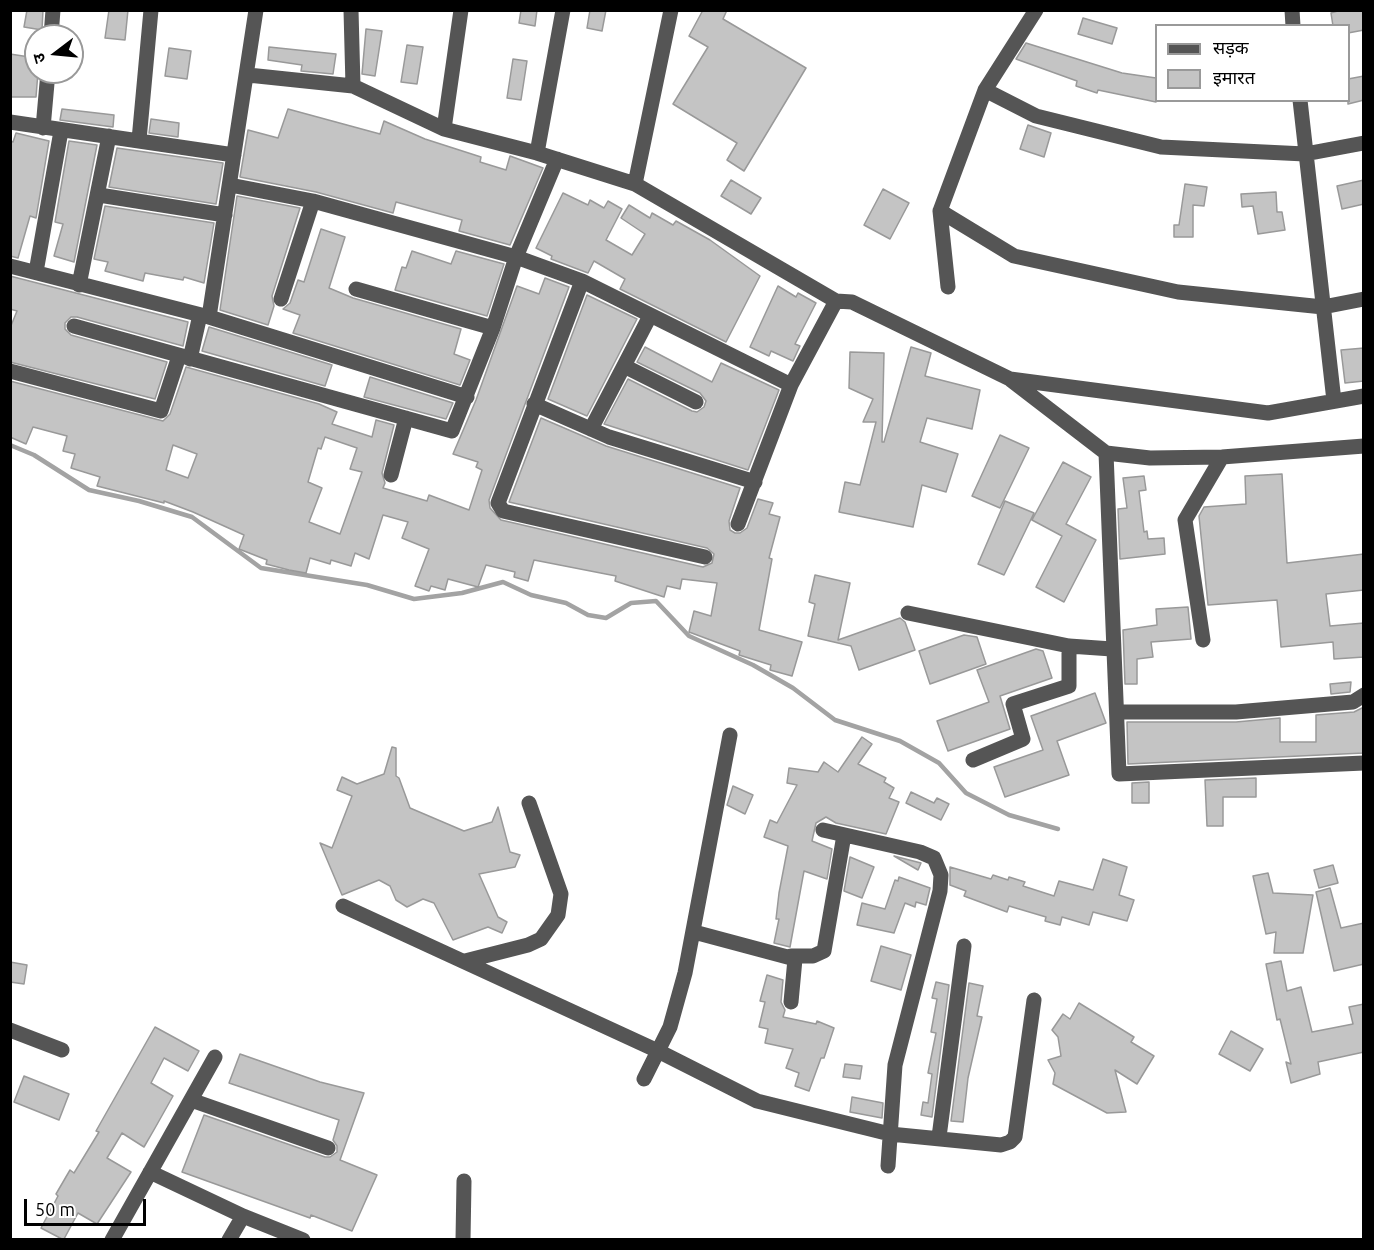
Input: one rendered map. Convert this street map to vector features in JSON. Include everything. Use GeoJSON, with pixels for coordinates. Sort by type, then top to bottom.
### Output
{"type":"FeatureCollection","features":[{"type":"Feature","properties":{"kind":"street"},"geometry":{"type":"LineString","coordinates":[[139,140],[151,10]]}},
{"type":"Feature","properties":{"kind":"street"},"geometry":{"type":"LineString","coordinates":[[10,371],[161,411],[184,357],[205,316],[230,185],[256,10]]}},
{"type":"Feature","properties":{"kind":"street"},"geometry":{"type":"LineString","coordinates":[[351,10],[353,86]]}},
{"type":"Feature","properties":{"kind":"street"},"geometry":{"type":"LineString","coordinates":[[444,129],[461,10]]}},
{"type":"Feature","properties":{"kind":"street"},"geometry":{"type":"LineString","coordinates":[[537,153],[563,10]]}},
{"type":"Feature","properties":{"kind":"street"},"geometry":{"type":"LineString","coordinates":[[635,184],[671,10]]}},
{"type":"Feature","properties":{"kind":"street"},"geometry":{"type":"LineString","coordinates":[[948,287],[940,211],[985,90],[1036,10]]}},
{"type":"Feature","properties":{"kind":"street"},"geometry":{"type":"LineString","coordinates":[[248,75],[353,86],[444,129],[537,153],[635,184],[836,301],[852,302],[1010,380],[1106,453],[1150,458],[1222,457],[1364,446]]}},
{"type":"Feature","properties":{"kind":"street"},"geometry":{"type":"LineString","coordinates":[[43,128],[47,84]]}},
{"type":"Feature","properties":{"kind":"street"},"geometry":{"type":"LineString","coordinates":[[985,90],[1035,116],[1161,147],[1305,154],[1364,143]]}},
{"type":"Feature","properties":{"kind":"street"},"geometry":{"type":"LineString","coordinates":[[1300,102],[1334,401]]}},
{"type":"Feature","properties":{"kind":"street"},"geometry":{"type":"LineString","coordinates":[[10,122],[234,155]]}},
{"type":"Feature","properties":{"kind":"street"},"geometry":{"type":"LineString","coordinates":[[36,273],[61,130]]}},
{"type":"Feature","properties":{"kind":"street"},"geometry":{"type":"LineString","coordinates":[[79,285],[99,195],[109,136]]}},
{"type":"Feature","properties":{"kind":"street"},"geometry":{"type":"LineString","coordinates":[[74,326],[452,431],[467,397],[516,257],[557,159]]}},
{"type":"Feature","properties":{"kind":"street"},"geometry":{"type":"LineString","coordinates":[[230,185],[314,201],[516,257],[582,280],[791,385]]}},
{"type":"Feature","properties":{"kind":"street"},"geometry":{"type":"LineString","coordinates":[[99,195],[225,215]]}},
{"type":"Feature","properties":{"kind":"street"},"geometry":{"type":"LineString","coordinates":[[281,299],[314,201]]}},
{"type":"Feature","properties":{"kind":"street"},"geometry":{"type":"LineString","coordinates":[[940,211],[1014,256],[1178,292],[1323,308],[1364,299]]}},
{"type":"Feature","properties":{"kind":"street"},"geometry":{"type":"LineString","coordinates":[[10,266],[205,316],[467,397]]}},
{"type":"Feature","properties":{"kind":"street"},"geometry":{"type":"LineString","coordinates":[[582,280],[498,503],[503,511],[705,557]]}},
{"type":"Feature","properties":{"kind":"street"},"geometry":{"type":"LineString","coordinates":[[356,289],[492,328]]}},
{"type":"Feature","properties":{"kind":"street"},"geometry":{"type":"LineString","coordinates":[[738,524],[791,385],[836,301]]}},
{"type":"Feature","properties":{"kind":"street"},"geometry":{"type":"LineString","coordinates":[[591,429],[650,316]]}},
{"type":"Feature","properties":{"kind":"street"},"geometry":{"type":"LineString","coordinates":[[624,366],[696,402]]}},
{"type":"Feature","properties":{"kind":"street"},"geometry":{"type":"LineString","coordinates":[[1010,380],[1268,413],[1364,396]]}},
{"type":"Feature","properties":{"kind":"street"},"geometry":{"type":"LineString","coordinates":[[534,404],[591,429],[755,482]]}},
{"type":"Feature","properties":{"kind":"street"},"geometry":{"type":"LineString","coordinates":[[391,475],[406,418]]}},
{"type":"Feature","properties":{"kind":"street"},"geometry":{"type":"LineString","coordinates":[[1106,453],[1112,649],[1118,712],[1119,774],[1364,763]]}},
{"type":"Feature","properties":{"kind":"street"},"geometry":{"type":"LineString","coordinates":[[1203,640],[1185,520],[1222,457]]}},
{"type":"Feature","properties":{"kind":"street"},"geometry":{"type":"LineString","coordinates":[[908,613],[1069,646],[1112,649]]}},
{"type":"Feature","properties":{"kind":"street"},"geometry":{"type":"LineString","coordinates":[[973,760],[1023,739],[1013,704],[1069,686],[1069,646]]}},
{"type":"Feature","properties":{"kind":"street"},"geometry":{"type":"LineString","coordinates":[[1118,712],[1236,712],[1353,702],[1364,695]]}},
{"type":"Feature","properties":{"kind":"street"},"geometry":{"type":"LineString","coordinates":[[644,1080],[669,1027],[694,932],[730,735]]}},
{"type":"Feature","properties":{"kind":"street"},"geometry":{"type":"LineString","coordinates":[[465,961],[528,945],[541,939],[558,915],[561,894],[529,803]]}},
{"type":"Feature","properties":{"kind":"street"},"geometry":{"type":"LineString","coordinates":[[823,830],[920,852],[934,858],[941,875],[940,891],[895,1065],[888,1166]]}},
{"type":"Feature","properties":{"kind":"street"},"geometry":{"type":"LineString","coordinates":[[694,932],[791,956],[813,956],[824,951],[844,835]]}},
{"type":"Feature","properties":{"kind":"street"},"geometry":{"type":"LineString","coordinates":[[343,906],[658,1051],[757,1101],[890,1134],[939,1137],[1001,1145],[1010,1142],[1015,1137],[1034,1000]]}},
{"type":"Feature","properties":{"kind":"street"},"geometry":{"type":"LineString","coordinates":[[939,1137],[964,946]]}},
{"type":"Feature","properties":{"kind":"street"},"geometry":{"type":"LineString","coordinates":[[791,956],[795,959],[796,965],[791,1002]]}},
{"type":"Feature","properties":{"kind":"street"},"geometry":{"type":"LineString","coordinates":[[10,1030],[62,1050]]}},
{"type":"Feature","properties":{"kind":"street"},"geometry":{"type":"LineString","coordinates":[[112,1239],[215,1057]]}},
{"type":"Feature","properties":{"kind":"street"},"geometry":{"type":"LineString","coordinates":[[191,1100],[328,1148]]}},
{"type":"Feature","properties":{"kind":"street"},"geometry":{"type":"LineString","coordinates":[[150,1172],[243,1216],[303,1239]]}},
{"type":"Feature","properties":{"kind":"street"},"geometry":{"type":"LineString","coordinates":[[463,1239],[464,1181]]}},
{"type":"Feature","properties":{"kind":"street"},"geometry":{"type":"LineString","coordinates":[[229,1239],[243,1216]]}},
{"type":"Feature","properties":{"kind":"building"},"geometry":{"type":"Polygon","coordinates":[[[27,10],[43,10],[42,24],[25,24],[27,10]]]}},
{"type":"Feature","properties":{"kind":"building"},"geometry":{"type":"Polygon","coordinates":[[[109,10],[128,10],[125,40],[105,38],[109,10]]]}},
{"type":"Feature","properties":{"kind":"building"},"geometry":{"type":"Polygon","coordinates":[[[521,10],[537,10],[535,26],[519,23],[521,10]]]}},
{"type":"Feature","properties":{"kind":"building"},"geometry":{"type":"Polygon","coordinates":[[[590,10],[606,10],[602,31],[587,28],[590,10]]]}},
{"type":"Feature","properties":{"kind":"building"},"geometry":{"type":"Polygon","coordinates":[[[703,10],[727,10],[723,19],[806,68],[744,171],[727,160],[737,143],[673,104],[708,47],[689,36],[703,10]]]}},
{"type":"Feature","properties":{"kind":"building"},"geometry":{"type":"Polygon","coordinates":[[[1341,10],[1364,10],[1364,30],[1350,33],[1350,24],[1333,24],[1331,13],[1341,10]]]}},
{"type":"Feature","properties":{"kind":"building"},"geometry":{"type":"Polygon","coordinates":[[[1083,18],[1117,28],[1112,44],[1078,34],[1083,18]]]}},
{"type":"Feature","properties":{"kind":"building"},"geometry":{"type":"Polygon","coordinates":[[[366,29],[382,31],[375,76],[362,74],[366,29]]]}},
{"type":"Feature","properties":{"kind":"building"},"geometry":{"type":"Polygon","coordinates":[[[1026,43],[1122,73],[1155,78],[1155,102],[1098,90],[1097,93],[1076,86],[1077,81],[1016,59],[1026,43]]]}},
{"type":"Feature","properties":{"kind":"building"},"geometry":{"type":"Polygon","coordinates":[[[407,45],[423,47],[417,84],[401,82],[407,45]]]}},
{"type":"Feature","properties":{"kind":"building"},"geometry":{"type":"Polygon","coordinates":[[[269,47],[336,54],[333,74],[301,71],[302,65],[268,60],[269,47]]]}},
{"type":"Feature","properties":{"kind":"building"},"geometry":{"type":"Polygon","coordinates":[[[169,48],[191,51],[187,79],[165,76],[169,48]]]}},
{"type":"Feature","properties":{"kind":"building"},"geometry":{"type":"Polygon","coordinates":[[[10,54],[24,56],[24,84],[37,84],[36,97],[10,97],[10,54]]]}},
{"type":"Feature","properties":{"kind":"building"},"geometry":{"type":"Polygon","coordinates":[[[513,59],[527,61],[521,100],[507,98],[513,59]]]}},
{"type":"Feature","properties":{"kind":"building"},"geometry":{"type":"Polygon","coordinates":[[[1364,76],[1364,100],[1348,104],[1350,102],[1350,79],[1364,76]]]}},
{"type":"Feature","properties":{"kind":"building"},"geometry":{"type":"Polygon","coordinates":[[[62,109],[114,115],[113,127],[60,120],[62,109]]]}},
{"type":"Feature","properties":{"kind":"building"},"geometry":{"type":"Polygon","coordinates":[[[288,109],[380,134],[384,121],[425,139],[481,157],[480,162],[506,170],[510,156],[543,168],[510,245],[459,231],[462,220],[396,202],[393,213],[316,192],[240,177],[248,130],[278,138],[288,109]]]}},
{"type":"Feature","properties":{"kind":"building"},"geometry":{"type":"Polygon","coordinates":[[[151,119],[179,123],[178,137],[149,133],[151,119]]]}},
{"type":"Feature","properties":{"kind":"building"},"geometry":{"type":"Polygon","coordinates":[[[1028,125],[1051,133],[1044,157],[1020,149],[1028,125]]]}},
{"type":"Feature","properties":{"kind":"building"},"geometry":{"type":"Polygon","coordinates":[[[16,133],[49,141],[36,218],[30,216],[18,258],[10,256],[10,141],[13,142],[16,133]]]}},
{"type":"Feature","properties":{"kind":"building"},"geometry":{"type":"Polygon","coordinates":[[[69,141],[97,145],[74,262],[54,256],[63,224],[55,222],[69,141]]]}},
{"type":"Feature","properties":{"kind":"building"},"geometry":{"type":"Polygon","coordinates":[[[117,148],[223,163],[216,204],[109,187],[117,148]]]}},
{"type":"Feature","properties":{"kind":"building"},"geometry":{"type":"Polygon","coordinates":[[[731,180],[761,198],[751,214],[721,196],[731,180]]]}},
{"type":"Feature","properties":{"kind":"building"},"geometry":{"type":"Polygon","coordinates":[[[1364,180],[1364,204],[1342,209],[1337,186],[1364,180]]]}},
{"type":"Feature","properties":{"kind":"building"},"geometry":{"type":"Polygon","coordinates":[[[1185,184],[1207,187],[1204,206],[1193,205],[1193,237],[1174,237],[1174,225],[1179,225],[1185,184]]]}},
{"type":"Feature","properties":{"kind":"building"},"geometry":{"type":"Polygon","coordinates":[[[883,189],[909,203],[890,239],[864,225],[883,189]]]}},
{"type":"Feature","properties":{"kind":"building"},"geometry":{"type":"Polygon","coordinates":[[[1276,192],[1277,212],[1282,212],[1285,230],[1258,234],[1253,206],[1242,207],[1241,194],[1276,192]]]}},
{"type":"Feature","properties":{"kind":"building"},"geometry":{"type":"Polygon","coordinates":[[[563,193],[588,205],[590,200],[604,208],[608,201],[622,209],[606,240],[632,255],[645,234],[621,218],[629,205],[650,218],[652,213],[673,225],[676,221],[710,240],[760,276],[726,342],[620,289],[625,279],[594,261],[588,273],[551,259],[552,256],[536,248],[563,193]]]}},
{"type":"Feature","properties":{"kind":"building"},"geometry":{"type":"Polygon","coordinates":[[[237,196],[300,208],[272,296],[274,306],[268,325],[220,310],[237,196]]]}},
{"type":"Feature","properties":{"kind":"building"},"geometry":{"type":"Polygon","coordinates":[[[105,206],[214,223],[204,283],[184,277],[183,280],[145,273],[143,281],[105,271],[108,262],[94,259],[105,206]]]}},
{"type":"Feature","properties":{"kind":"building"},"geometry":{"type":"Polygon","coordinates":[[[321,229],[345,237],[329,288],[353,298],[461,329],[454,354],[470,360],[460,385],[293,333],[300,315],[283,309],[290,303],[298,280],[304,282],[321,229]]]}},
{"type":"Feature","properties":{"kind":"building"},"geometry":{"type":"Polygon","coordinates":[[[412,251],[451,264],[456,251],[504,264],[487,316],[395,290],[402,267],[406,268],[412,251]]]}},
{"type":"Feature","properties":{"kind":"building"},"geometry":{"type":"Polygon","coordinates":[[[10,276],[188,322],[183,346],[77,317],[71,317],[65,323],[65,329],[71,335],[167,362],[155,399],[10,362],[10,328],[17,311],[10,309],[10,276]]]}},
{"type":"Feature","properties":{"kind":"building"},"geometry":{"type":"Polygon","coordinates":[[[545,278],[569,287],[489,500],[490,508],[501,520],[703,567],[712,563],[714,554],[707,548],[509,502],[541,418],[606,446],[740,488],[729,521],[730,530],[735,533],[740,533],[747,528],[758,499],[773,503],[769,514],[780,517],[769,558],[772,559],[759,630],[802,642],[792,676],[770,670],[771,665],[739,655],[740,651],[689,632],[694,611],[711,616],[717,583],[682,579],[680,589],[667,586],[664,597],[615,581],[616,576],[534,560],[528,581],[514,577],[515,572],[486,565],[478,587],[448,579],[445,590],[431,586],[429,591],[415,586],[429,549],[402,538],[408,522],[383,515],[369,559],[355,553],[351,566],[331,560],[330,564],[310,558],[306,573],[289,570],[266,564],[267,560],[239,549],[244,535],[193,512],[164,501],[164,503],[97,486],[100,477],[71,468],[75,454],[63,451],[67,436],[33,427],[26,444],[10,437],[10,381],[163,421],[170,414],[186,367],[319,404],[337,412],[332,424],[372,437],[376,420],[394,425],[382,473],[385,483],[383,488],[427,501],[429,495],[469,510],[482,470],[476,467],[478,462],[453,454],[476,400],[517,286],[539,294],[545,278]],[[325,437],[321,449],[318,448],[308,482],[322,488],[309,522],[340,534],[362,472],[350,469],[357,448],[325,437]],[[173,445],[166,470],[188,478],[197,454],[173,445]]]}},
{"type":"Feature","properties":{"kind":"building"},"geometry":{"type":"Polygon","coordinates":[[[778,286],[796,297],[798,293],[816,303],[795,344],[800,346],[793,361],[771,351],[769,356],[750,347],[778,286]]]}},
{"type":"Feature","properties":{"kind":"building"},"geometry":{"type":"Polygon","coordinates":[[[587,295],[637,319],[587,416],[548,399],[587,295]]]}},
{"type":"Feature","properties":{"kind":"building"},"geometry":{"type":"Polygon","coordinates":[[[209,327],[332,365],[325,386],[202,351],[209,327]]]}},
{"type":"Feature","properties":{"kind":"building"},"geometry":{"type":"Polygon","coordinates":[[[645,347],[712,382],[721,363],[779,390],[748,470],[604,424],[628,379],[692,411],[697,412],[704,407],[706,401],[700,393],[637,362],[645,347]]]}},
{"type":"Feature","properties":{"kind":"building"},"geometry":{"type":"Polygon","coordinates":[[[911,347],[931,353],[925,376],[980,390],[972,429],[927,418],[920,442],[958,454],[946,492],[922,485],[913,527],[839,512],[845,482],[860,485],[876,422],[863,422],[873,399],[849,388],[850,352],[884,353],[882,442],[884,442],[911,347]]]}},
{"type":"Feature","properties":{"kind":"building"},"geometry":{"type":"Polygon","coordinates":[[[1364,348],[1364,381],[1345,383],[1341,350],[1364,348]]]}},
{"type":"Feature","properties":{"kind":"building"},"geometry":{"type":"Polygon","coordinates":[[[370,377],[453,403],[446,419],[364,397],[370,377]]]}},
{"type":"Feature","properties":{"kind":"building"},"geometry":{"type":"Polygon","coordinates":[[[1000,435],[1029,448],[1000,508],[972,496],[1000,435]]]}},
{"type":"Feature","properties":{"kind":"building"},"geometry":{"type":"Polygon","coordinates":[[[1063,462],[1091,477],[1066,524],[1096,540],[1064,602],[1036,587],[1062,536],[1032,520],[1063,462]]]}},
{"type":"Feature","properties":{"kind":"building"},"geometry":{"type":"Polygon","coordinates":[[[1282,474],[1287,563],[1364,554],[1364,590],[1326,594],[1330,626],[1364,623],[1364,657],[1334,659],[1333,642],[1281,647],[1277,600],[1208,605],[1199,516],[1204,507],[1246,504],[1245,476],[1282,474]]]}},
{"type":"Feature","properties":{"kind":"building"},"geometry":{"type":"Polygon","coordinates":[[[1144,476],[1146,490],[1139,491],[1144,532],[1147,531],[1148,539],[1164,538],[1165,554],[1120,559],[1118,509],[1127,508],[1123,478],[1144,476]]]}},
{"type":"Feature","properties":{"kind":"building"},"geometry":{"type":"Polygon","coordinates":[[[1005,501],[1034,513],[1004,575],[978,564],[1005,501]]]}},
{"type":"Feature","properties":{"kind":"building"},"geometry":{"type":"Polygon","coordinates":[[[815,575],[850,583],[838,640],[900,618],[905,622],[915,650],[859,670],[851,646],[808,636],[815,604],[809,602],[815,575]]]}},
{"type":"Feature","properties":{"kind":"building"},"geometry":{"type":"Polygon","coordinates":[[[1188,607],[1191,639],[1151,642],[1153,657],[1137,659],[1137,684],[1125,684],[1123,630],[1157,625],[1156,609],[1188,607]]]}},
{"type":"Feature","properties":{"kind":"building"},"geometry":{"type":"Polygon","coordinates":[[[964,635],[977,637],[986,664],[930,684],[919,651],[964,635]]]}},
{"type":"Feature","properties":{"kind":"building"},"geometry":{"type":"Polygon","coordinates":[[[1036,649],[1043,651],[1052,678],[1000,696],[1010,729],[948,751],[937,721],[989,702],[977,670],[1036,649]]]}},
{"type":"Feature","properties":{"kind":"building"},"geometry":{"type":"Polygon","coordinates":[[[1351,682],[1350,692],[1331,694],[1330,684],[1351,682]]]}},
{"type":"Feature","properties":{"kind":"building"},"geometry":{"type":"Polygon","coordinates":[[[1095,693],[1106,723],[1057,741],[1069,775],[1005,797],[994,767],[1043,750],[1031,716],[1095,693]]]}},
{"type":"Feature","properties":{"kind":"building"},"geometry":{"type":"Polygon","coordinates":[[[1364,707],[1364,753],[1128,764],[1127,722],[1236,722],[1280,718],[1280,742],[1316,742],[1316,715],[1354,712],[1364,707]]]}},
{"type":"Feature","properties":{"kind":"building"},"geometry":{"type":"Polygon","coordinates":[[[862,737],[872,744],[858,764],[886,778],[884,782],[894,788],[889,798],[899,802],[886,834],[836,823],[826,817],[816,823],[812,841],[832,849],[827,879],[804,871],[790,947],[774,943],[779,919],[776,919],[779,893],[788,846],[764,837],[770,820],[777,823],[797,785],[787,783],[789,768],[818,772],[824,762],[838,772],[862,737]]]}},
{"type":"Feature","properties":{"kind":"building"},"geometry":{"type":"Polygon","coordinates":[[[392,747],[396,748],[396,776],[399,778],[410,808],[464,831],[492,822],[498,807],[510,852],[520,855],[515,867],[479,874],[498,917],[507,922],[502,933],[488,927],[453,940],[434,903],[423,899],[407,907],[396,900],[390,886],[379,880],[342,895],[320,843],[332,848],[352,796],[337,790],[342,777],[357,784],[384,774],[392,747]]]}},
{"type":"Feature","properties":{"kind":"building"},"geometry":{"type":"Polygon","coordinates":[[[1256,778],[1256,797],[1223,797],[1223,826],[1207,826],[1205,780],[1256,778]]]}},
{"type":"Feature","properties":{"kind":"building"},"geometry":{"type":"Polygon","coordinates":[[[1149,782],[1149,803],[1132,803],[1132,783],[1149,782]]]}},
{"type":"Feature","properties":{"kind":"building"},"geometry":{"type":"Polygon","coordinates":[[[733,786],[753,795],[745,814],[727,805],[733,786]]]}},
{"type":"Feature","properties":{"kind":"building"},"geometry":{"type":"Polygon","coordinates":[[[911,792],[934,803],[937,798],[949,804],[941,820],[906,803],[911,792]]]}},
{"type":"Feature","properties":{"kind":"building"},"geometry":{"type":"Polygon","coordinates":[[[894,856],[921,863],[918,870],[894,856]]]}},
{"type":"Feature","properties":{"kind":"building"},"geometry":{"type":"Polygon","coordinates":[[[850,857],[874,867],[862,898],[844,891],[850,857]]]}},
{"type":"Feature","properties":{"kind":"building"},"geometry":{"type":"Polygon","coordinates":[[[1103,859],[1127,867],[1119,895],[1134,900],[1127,921],[1093,912],[1089,925],[1062,917],[1060,925],[1045,921],[1046,917],[1009,906],[1007,912],[964,896],[966,891],[950,885],[950,867],[991,879],[993,875],[1008,880],[1009,877],[1025,882],[1023,886],[1054,896],[1059,881],[1093,890],[1103,859]]]}},
{"type":"Feature","properties":{"kind":"building"},"geometry":{"type":"Polygon","coordinates":[[[1333,865],[1338,883],[1319,888],[1314,870],[1333,865]]]}},
{"type":"Feature","properties":{"kind":"building"},"geometry":{"type":"Polygon","coordinates":[[[1268,873],[1273,893],[1313,895],[1303,953],[1274,953],[1276,932],[1266,934],[1253,876],[1268,873]]]}},
{"type":"Feature","properties":{"kind":"building"},"geometry":{"type":"Polygon","coordinates":[[[899,877],[930,888],[926,905],[916,902],[915,907],[905,903],[894,933],[857,925],[862,903],[885,909],[895,880],[898,881],[899,877]]]}},
{"type":"Feature","properties":{"kind":"building"},"geometry":{"type":"Polygon","coordinates":[[[1330,888],[1341,928],[1364,923],[1364,964],[1334,971],[1316,892],[1330,888]]]}},
{"type":"Feature","properties":{"kind":"building"},"geometry":{"type":"Polygon","coordinates":[[[881,946],[911,955],[901,990],[871,981],[881,946]]]}},
{"type":"Feature","properties":{"kind":"building"},"geometry":{"type":"Polygon","coordinates":[[[1281,961],[1287,991],[1301,987],[1312,1032],[1353,1024],[1349,1007],[1364,1004],[1364,1052],[1318,1062],[1320,1074],[1291,1083],[1286,1062],[1291,1064],[1280,1019],[1277,1020],[1266,964],[1281,961]]]}},
{"type":"Feature","properties":{"kind":"building"},"geometry":{"type":"Polygon","coordinates":[[[10,962],[27,965],[24,984],[10,982],[10,962]]]}},
{"type":"Feature","properties":{"kind":"building"},"geometry":{"type":"Polygon","coordinates":[[[767,975],[783,980],[781,1002],[785,1010],[783,1017],[816,1024],[817,1021],[834,1028],[809,1091],[795,1086],[799,1073],[786,1068],[793,1049],[765,1043],[768,1029],[759,1027],[765,1002],[760,1001],[767,975]]]}},
{"type":"Feature","properties":{"kind":"building"},"geometry":{"type":"Polygon","coordinates":[[[936,982],[949,985],[932,1117],[921,1115],[923,1102],[928,1103],[932,1074],[928,1073],[936,1033],[931,1032],[937,999],[932,998],[936,982]]]}},
{"type":"Feature","properties":{"kind":"building"},"geometry":{"type":"Polygon","coordinates":[[[969,983],[983,986],[977,1016],[982,1017],[968,1078],[963,1122],[951,1121],[969,983]]]}},
{"type":"Feature","properties":{"kind":"building"},"geometry":{"type":"Polygon","coordinates":[[[1079,1003],[1134,1037],[1131,1042],[1154,1056],[1137,1084],[1115,1070],[1126,1112],[1107,1113],[1053,1084],[1055,1073],[1048,1060],[1061,1056],[1058,1037],[1052,1030],[1063,1014],[1070,1019],[1079,1003]]]}},
{"type":"Feature","properties":{"kind":"building"},"geometry":{"type":"Polygon","coordinates":[[[155,1027],[199,1051],[188,1071],[164,1058],[151,1083],[173,1096],[155,1128],[144,1147],[122,1133],[107,1158],[131,1172],[97,1224],[78,1213],[62,1239],[41,1228],[58,1196],[56,1194],[70,1170],[74,1173],[99,1132],[96,1131],[155,1027]]]}},
{"type":"Feature","properties":{"kind":"building"},"geometry":{"type":"Polygon","coordinates":[[[1231,1031],[1263,1049],[1250,1071],[1219,1054],[1231,1031]]]}},
{"type":"Feature","properties":{"kind":"building"},"geometry":{"type":"Polygon","coordinates":[[[240,1054],[320,1082],[364,1093],[340,1160],[377,1175],[352,1231],[182,1172],[204,1115],[325,1157],[330,1157],[337,1152],[337,1146],[333,1140],[339,1120],[229,1083],[240,1054]]]}},
{"type":"Feature","properties":{"kind":"building"},"geometry":{"type":"Polygon","coordinates":[[[845,1064],[862,1066],[860,1079],[843,1077],[845,1064]]]}},
{"type":"Feature","properties":{"kind":"building"},"geometry":{"type":"Polygon","coordinates":[[[24,1076],[69,1094],[59,1120],[14,1102],[24,1076]]]}},
{"type":"Feature","properties":{"kind":"building"},"geometry":{"type":"Polygon","coordinates":[[[852,1097],[883,1103],[882,1118],[850,1112],[852,1097]]]}},
{"type":"Feature","properties":{"kind":"waterway"},"geometry":{"type":"LineString","coordinates":[[10,445],[34,455],[89,490],[139,501],[192,517],[261,568],[367,585],[414,599],[462,593],[503,582],[531,595],[566,603],[588,615],[606,618],[631,603],[656,601],[689,636],[753,665],[793,688],[835,720],[900,741],[939,763],[966,793],[1009,815],[1058,829]]}}]}
